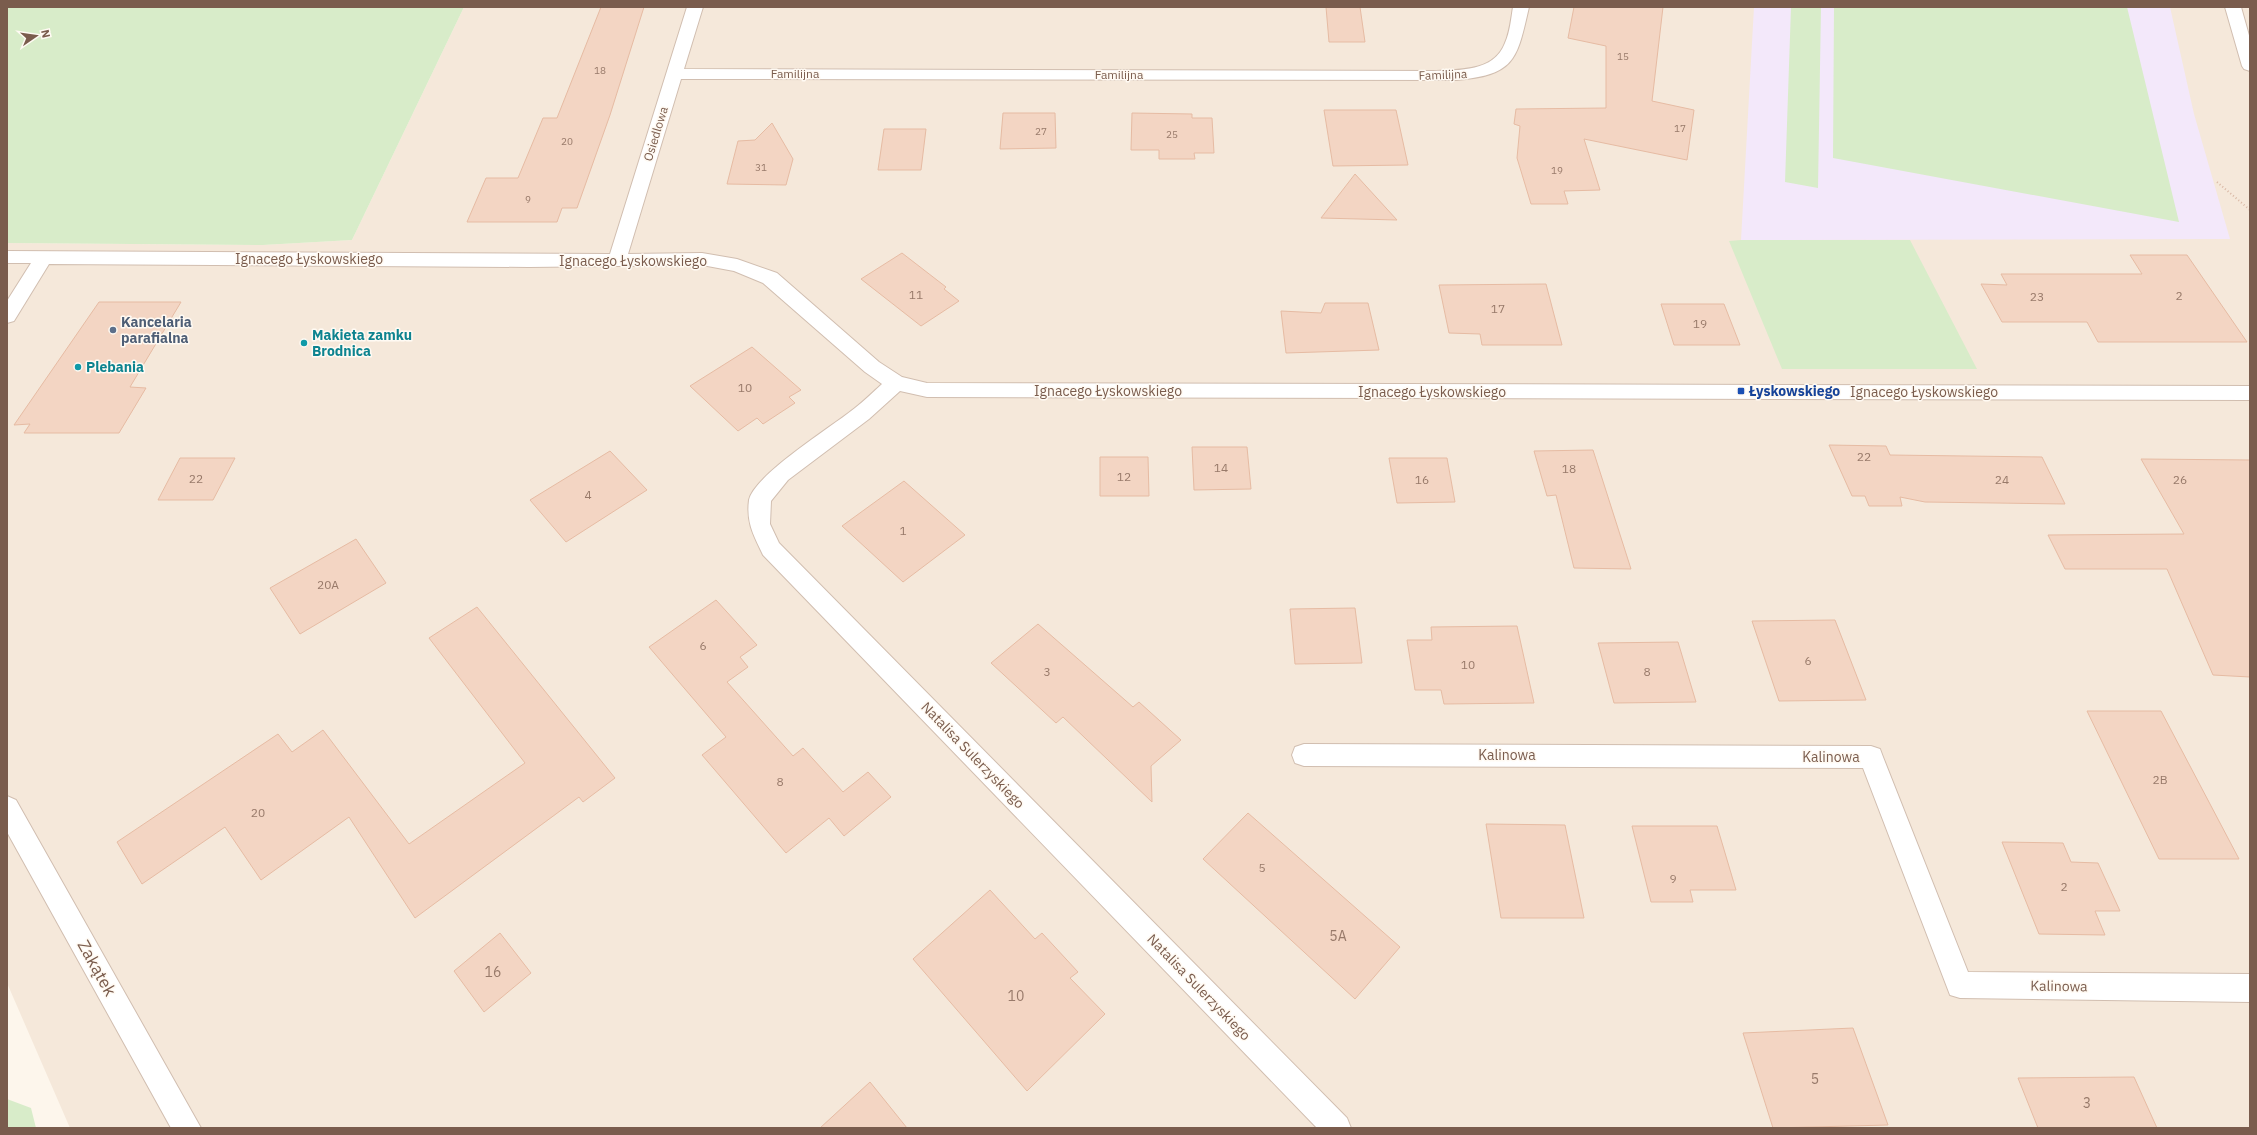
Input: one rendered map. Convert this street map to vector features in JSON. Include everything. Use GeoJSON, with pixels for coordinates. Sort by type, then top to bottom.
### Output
{"type":"FeatureCollection","features":[{"type":"Feature","properties":{"kind":"street","name":"Osiedlowa"},"geometry":{"type":"LineString","coordinates":[[617,260],[695,7]]}},
{"type":"Feature","properties":{"kind":"street","name":"Familijna"},"geometry":{"type":"LineString","coordinates":[[674,74],[1471,75],[1500,64],[1513,45],[1521,7]]}},
{"type":"Feature","properties":{"kind":"street"},"geometry":{"type":"LineString","coordinates":[[2233,7],[2250,66]]}},
{"type":"Feature","properties":{"kind":"street","name":"Ignacego Łyskowskiego"},"geometry":{"type":"LineString","coordinates":[[7,257],[702,260],[737,265],[770,278],[872,367],[896,383],[927,390],[2250,393]]}},
{"type":"Feature","properties":{"kind":"street"},"geometry":{"type":"LineString","coordinates":[[7,316],[44,257]]}},
{"type":"Feature","properties":{"kind":"street","name":"Natalisa Sulerzyskiego"},"geometry":{"type":"LineString","coordinates":[[896,383],[862,414],[781,474],[760,499],[759,524],[771,549],[1337,1128]]}},
{"type":"Feature","properties":{"kind":"street","name":"Kalinowa"},"geometry":{"type":"LineString","coordinates":[[1304,755],[1871,757],[1960,985],[2250,988]]}},
{"type":"Feature","properties":{"kind":"street","name":"Zakątek"},"geometry":{"type":"LineString","coordinates":[[7,808],[187,1128]]}},
{"type":"Feature","properties":{"kind":"path"},"geometry":{"type":"LineString","coordinates":[[2217,182],[2250,210]]}},
{"type":"Feature","properties":{"kind":"shaded area"},"geometry":{"type":"Polygon","coordinates":[[[464,7],[2250,7],[2250,1128],[70,1128],[7,983],[7,243],[263,245],[352,240],[464,7]]]}},
{"type":"Feature","properties":{"kind":"shaded area"},"geometry":{"type":"Polygon","coordinates":[[[1754,7],[2170,7],[2194,114],[2230,239],[1741,240],[1754,7]]]}},
{"type":"Feature","properties":{"kind":"green space"},"geometry":{"type":"Polygon","coordinates":[[[7,7],[464,7],[352,240],[263,245],[7,243],[7,7]]]}},
{"type":"Feature","properties":{"kind":"green space"},"geometry":{"type":"Polygon","coordinates":[[[1791,7],[1821,7],[1818,188],[1785,182],[1791,7]]]}},
{"type":"Feature","properties":{"kind":"green space"},"geometry":{"type":"Polygon","coordinates":[[[1834,7],[2127,7],[2179,222],[1833,158],[1834,7]]]}},
{"type":"Feature","properties":{"kind":"green space"},"geometry":{"type":"Polygon","coordinates":[[[1910,240],[1977,369],[1782,369],[1729,241],[1910,240]]]}},
{"type":"Feature","properties":{"kind":"green space"},"geometry":{"type":"Polygon","coordinates":[[[7,1099],[31,1108],[36,1128],[7,1128],[7,1099]]]}},
{"type":"Feature","properties":{"kind":"building"},"geometry":{"type":"Polygon","coordinates":[[[601,7],[644,7],[610,115],[577,208],[562,208],[557,222],[467,222],[486,178],[518,178],[543,118],[557,118],[601,7]]]}},
{"type":"Feature","properties":{"kind":"building"},"geometry":{"type":"Polygon","coordinates":[[[1326,7],[1360,7],[1365,42],[1329,42],[1326,7]]]}},
{"type":"Feature","properties":{"kind":"building"},"geometry":{"type":"Polygon","coordinates":[[[1574,7],[1663,7],[1652,101],[1694,110],[1687,160],[1584,139],[1600,190],[1564,191],[1568,204],[1531,204],[1517,158],[1520,126],[1514,124],[1516,109],[1606,108],[1606,46],[1568,38],[1574,7]]]}},
{"type":"Feature","properties":{"kind":"building"},"geometry":{"type":"Polygon","coordinates":[[[1324,110],[1396,110],[1408,165],[1333,166],[1324,110]]]}},
{"type":"Feature","properties":{"kind":"building"},"geometry":{"type":"Polygon","coordinates":[[[1003,113],[1055,113],[1056,148],[1000,149],[1003,113]]]}},
{"type":"Feature","properties":{"kind":"building"},"geometry":{"type":"Polygon","coordinates":[[[1132,113],[1192,114],[1192,118],[1212,118],[1214,153],[1194,153],[1195,159],[1159,159],[1159,150],[1131,150],[1132,113]]]}},
{"type":"Feature","properties":{"kind":"building"},"geometry":{"type":"Polygon","coordinates":[[[772,123],[793,159],[786,185],[727,184],[738,141],[755,140],[772,123]]]}},
{"type":"Feature","properties":{"kind":"building"},"geometry":{"type":"Polygon","coordinates":[[[884,129],[926,129],[921,170],[878,170],[884,129]]]}},
{"type":"Feature","properties":{"kind":"building"},"geometry":{"type":"Polygon","coordinates":[[[1355,174],[1397,220],[1321,218],[1355,174]]]}},
{"type":"Feature","properties":{"kind":"building"},"geometry":{"type":"Polygon","coordinates":[[[902,253],[946,287],[944,289],[959,301],[921,326],[861,279],[902,253]]]}},
{"type":"Feature","properties":{"kind":"building"},"geometry":{"type":"Polygon","coordinates":[[[2130,255],[2187,255],[2247,342],[2098,342],[2087,322],[2002,322],[1981,284],[2007,285],[2001,274],[2142,274],[2130,255]]]}},
{"type":"Feature","properties":{"kind":"building"},"geometry":{"type":"Polygon","coordinates":[[[1546,284],[1562,345],[1482,345],[1480,334],[1449,333],[1439,285],[1546,284]]]}},
{"type":"Feature","properties":{"kind":"building","name":"Plebania"},"geometry":{"type":"Polygon","coordinates":[[[99,302],[181,302],[130,387],[146,388],[119,433],[24,433],[30,424],[14,425],[99,302]]]}},
{"type":"Feature","properties":{"kind":"building"},"geometry":{"type":"Polygon","coordinates":[[[1325,303],[1368,303],[1379,350],[1286,353],[1281,311],[1321,313],[1325,303]]]}},
{"type":"Feature","properties":{"kind":"building"},"geometry":{"type":"Polygon","coordinates":[[[1661,304],[1724,304],[1740,345],[1674,345],[1661,304]]]}},
{"type":"Feature","properties":{"kind":"building"},"geometry":{"type":"Polygon","coordinates":[[[752,347],[801,390],[789,397],[795,403],[763,424],[757,418],[738,431],[690,386],[752,347]]]}},
{"type":"Feature","properties":{"kind":"building"},"geometry":{"type":"Polygon","coordinates":[[[1829,445],[1886,446],[1890,455],[2042,457],[2065,504],[1925,502],[1900,497],[1902,506],[1869,506],[1865,496],[1852,496],[1829,445]]]}},
{"type":"Feature","properties":{"kind":"building"},"geometry":{"type":"Polygon","coordinates":[[[1192,447],[1247,447],[1251,489],[1194,490],[1192,447]]]}},
{"type":"Feature","properties":{"kind":"building"},"geometry":{"type":"Polygon","coordinates":[[[1593,450],[1631,569],[1574,568],[1556,495],[1547,496],[1534,451],[1593,450]]]}},
{"type":"Feature","properties":{"kind":"building"},"geometry":{"type":"Polygon","coordinates":[[[610,451],[647,490],[566,542],[530,500],[610,451]]]}},
{"type":"Feature","properties":{"kind":"building"},"geometry":{"type":"Polygon","coordinates":[[[1100,457],[1148,457],[1149,496],[1100,496],[1100,457]]]}},
{"type":"Feature","properties":{"kind":"building"},"geometry":{"type":"Polygon","coordinates":[[[180,458],[235,458],[213,500],[158,500],[180,458]]]}},
{"type":"Feature","properties":{"kind":"building"},"geometry":{"type":"Polygon","coordinates":[[[1389,458],[1447,458],[1455,502],[1397,503],[1389,458]]]}},
{"type":"Feature","properties":{"kind":"building"},"geometry":{"type":"Polygon","coordinates":[[[2141,459],[2250,460],[2250,677],[2213,675],[2167,569],[2065,569],[2048,535],[2184,534],[2141,459]]]}},
{"type":"Feature","properties":{"kind":"building"},"geometry":{"type":"Polygon","coordinates":[[[904,481],[965,535],[903,582],[842,526],[904,481]]]}},
{"type":"Feature","properties":{"kind":"building"},"geometry":{"type":"Polygon","coordinates":[[[356,539],[386,583],[300,634],[270,588],[356,539]]]}},
{"type":"Feature","properties":{"kind":"building"},"geometry":{"type":"Polygon","coordinates":[[[716,600],[757,645],[740,657],[748,667],[727,682],[793,756],[803,748],[843,792],[868,772],[891,797],[844,836],[829,818],[786,853],[702,755],[726,737],[649,647],[716,600]]]}},
{"type":"Feature","properties":{"kind":"building"},"geometry":{"type":"Polygon","coordinates":[[[477,607],[615,778],[583,802],[579,797],[415,918],[349,817],[261,880],[225,827],[142,884],[117,842],[278,734],[292,752],[323,730],[409,844],[525,763],[429,638],[477,607]]]}},
{"type":"Feature","properties":{"kind":"building"},"geometry":{"type":"Polygon","coordinates":[[[1355,608],[1362,663],[1295,664],[1290,609],[1355,608]]]}},
{"type":"Feature","properties":{"kind":"building"},"geometry":{"type":"Polygon","coordinates":[[[1835,620],[1866,700],[1779,701],[1752,621],[1835,620]]]}},
{"type":"Feature","properties":{"kind":"building"},"geometry":{"type":"Polygon","coordinates":[[[1038,624],[1133,707],[1139,702],[1181,740],[1151,766],[1152,802],[1063,717],[1056,723],[991,663],[1038,624]]]}},
{"type":"Feature","properties":{"kind":"building"},"geometry":{"type":"Polygon","coordinates":[[[1517,626],[1534,703],[1444,704],[1441,690],[1415,690],[1407,640],[1432,640],[1431,627],[1517,626]]]}},
{"type":"Feature","properties":{"kind":"building"},"geometry":{"type":"Polygon","coordinates":[[[1678,642],[1696,702],[1614,703],[1598,643],[1678,642]]]}},
{"type":"Feature","properties":{"kind":"building"},"geometry":{"type":"Polygon","coordinates":[[[2087,711],[2161,711],[2239,859],[2159,859],[2087,711]]]}},
{"type":"Feature","properties":{"kind":"building"},"geometry":{"type":"Polygon","coordinates":[[[1248,813],[1400,947],[1355,999],[1203,859],[1248,813]]]}},
{"type":"Feature","properties":{"kind":"building"},"geometry":{"type":"Polygon","coordinates":[[[1486,824],[1565,825],[1584,918],[1501,918],[1486,824]]]}},
{"type":"Feature","properties":{"kind":"building"},"geometry":{"type":"Polygon","coordinates":[[[1632,826],[1717,826],[1736,890],[1690,890],[1693,902],[1651,902],[1632,826]]]}},
{"type":"Feature","properties":{"kind":"building"},"geometry":{"type":"Polygon","coordinates":[[[2002,842],[2063,843],[2071,862],[2098,863],[2120,911],[2095,911],[2105,935],[2039,934],[2002,842]]]}},
{"type":"Feature","properties":{"kind":"building"},"geometry":{"type":"Polygon","coordinates":[[[990,890],[1035,939],[1042,933],[1078,972],[1070,978],[1105,1014],[1027,1091],[913,959],[990,890]]]}},
{"type":"Feature","properties":{"kind":"building"},"geometry":{"type":"Polygon","coordinates":[[[500,933],[531,973],[484,1012],[454,971],[500,933]]]}},
{"type":"Feature","properties":{"kind":"building"},"geometry":{"type":"Polygon","coordinates":[[[1853,1028],[1888,1125],[1773,1128],[1743,1033],[1853,1028]]]}},
{"type":"Feature","properties":{"kind":"building"},"geometry":{"type":"Polygon","coordinates":[[[2134,1077],[2157,1128],[2038,1128],[2018,1078],[2134,1077]]]}},
{"type":"Feature","properties":{"kind":"building"},"geometry":{"type":"Polygon","coordinates":[[[870,1082],[907,1128],[820,1128],[870,1082]]]}},
{"type":"Feature","properties":{"kind":"place","name":"Kancelaria parafialna"},"geometry":{"type":"Point","coordinates":[113,330]}},
{"type":"Feature","properties":{"kind":"place","name":"Makieta zamku Brodnica"},"geometry":{"type":"Point","coordinates":[304,343]}},
{"type":"Feature","properties":{"kind":"place","name":"Plebania"},"geometry":{"type":"Point","coordinates":[78,367]}},
{"type":"Feature","properties":{"kind":"place","name":"Łyskowskiego"},"geometry":{"type":"Point","coordinates":[1741,391]}}]}
